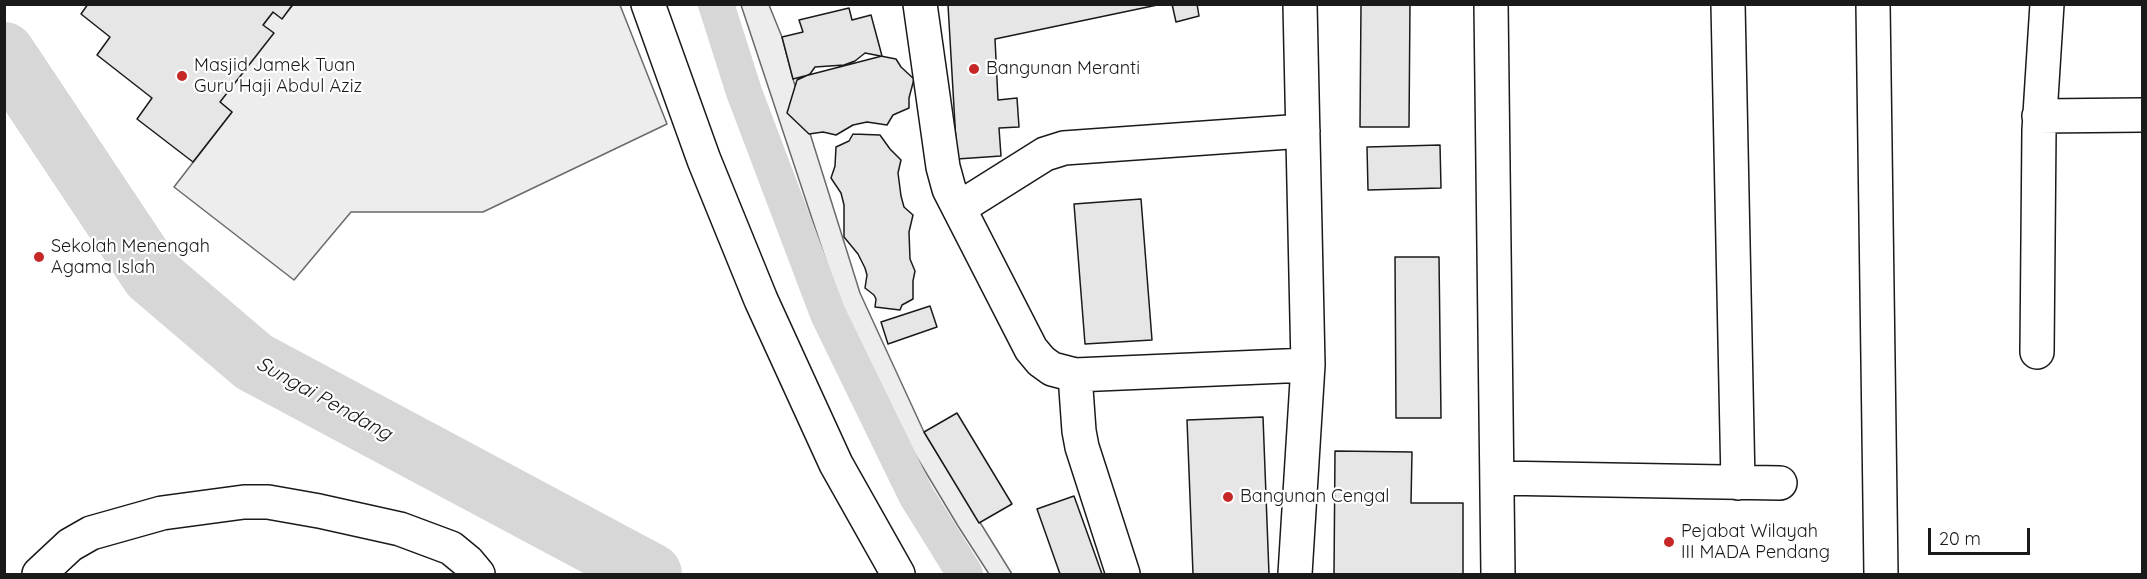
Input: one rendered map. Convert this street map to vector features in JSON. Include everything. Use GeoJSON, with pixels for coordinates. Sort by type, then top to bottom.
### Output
{"type":"FeatureCollection","features":[{"type":"Feature","properties":{"kind":"street"},"geometry":{"type":"LineString","coordinates":[[648,4],[704,160],[761,300],[836,464],[898,574]]}},
{"type":"Feature","properties":{"kind":"street"},"geometry":{"type":"LineString","coordinates":[[920,4],[943,167],[949,189],[1031,349],[1052,369],[1075,375],[1308,365]]}},
{"type":"Feature","properties":{"kind":"street"},"geometry":{"type":"LineString","coordinates":[[1295,574],[1308,365],[1300,4]]}},
{"type":"Feature","properties":{"kind":"street"},"geometry":{"type":"LineString","coordinates":[[1491,4],[1498,574]]}},
{"type":"Feature","properties":{"kind":"street"},"geometry":{"type":"LineString","coordinates":[[1728,4],[1738,483]]}},
{"type":"Feature","properties":{"kind":"street"},"geometry":{"type":"LineString","coordinates":[[1874,4],[1881,574]]}},
{"type":"Feature","properties":{"kind":"street"},"geometry":{"type":"LineString","coordinates":[[2037,352],[2039,116],[2047,4]]}},
{"type":"Feature","properties":{"kind":"street"},"geometry":{"type":"LineString","coordinates":[[2039,116],[2142,115]]}},
{"type":"Feature","properties":{"kind":"street"},"geometry":{"type":"LineString","coordinates":[[959,208],[1045,154],[1064,147],[1303,131]]}},
{"type":"Feature","properties":{"kind":"street"},"geometry":{"type":"LineString","coordinates":[[1075,375],[1082,447],[1123,574]]}},
{"type":"Feature","properties":{"kind":"street"},"geometry":{"type":"LineString","coordinates":[[1497,478],[1780,483]]}},
{"type":"Feature","properties":{"kind":"street"},"geometry":{"type":"LineString","coordinates":[[39,574],[70,545],[91,533],[113,525],[162,513],[244,502],[268,502],[400,529],[450,548],[468,562],[478,574]]}},
{"type":"Feature","properties":{"kind":"shaded area"},"geometry":{"type":"Polygon","coordinates":[[[293,5],[620,5],[667,124],[483,212],[351,212],[294,280],[174,187],[232,112],[220,102],[263,25],[273,12],[282,18],[293,5]]]}},
{"type":"Feature","properties":{"kind":"shaded area"},"geometry":{"type":"Polygon","coordinates":[[[741,5],[769,5],[782,37],[860,293],[924,432],[1012,574],[989,574],[958,526],[907,441],[838,297],[741,5]]]}},
{"type":"Feature","properties":{"kind":"building","name":"Masjid Jamek Tuan Guru Haji Abdul Aziz"},"geometry":{"type":"Polygon","coordinates":[[[88,4],[293,4],[282,19],[273,12],[263,25],[274,33],[220,102],[232,112],[193,162],[137,119],[152,98],[97,55],[110,37],[81,14],[88,4]]]}},
{"type":"Feature","properties":{"kind":"building","name":"Bangunan Meranti"},"geometry":{"type":"Polygon","coordinates":[[[1162,4],[995,39],[998,100],[1017,98],[1019,127],[999,128],[1001,156],[957,159],[948,5],[1162,4]]]}},
{"type":"Feature","properties":{"kind":"building","name":"Bangunan Meranti"},"geometry":{"type":"Polygon","coordinates":[[[1172,4],[1197,4],[1199,16],[1176,22],[1172,4]]]}},
{"type":"Feature","properties":{"kind":"building"},"geometry":{"type":"Polygon","coordinates":[[[1361,4],[1410,4],[1409,127],[1360,127],[1361,4]]]}},
{"type":"Feature","properties":{"kind":"building"},"geometry":{"type":"Polygon","coordinates":[[[849,8],[852,20],[871,15],[882,56],[793,79],[782,37],[803,32],[799,20],[849,8]]]}},
{"type":"Feature","properties":{"kind":"building"},"geometry":{"type":"Polygon","coordinates":[[[865,53],[896,59],[914,79],[909,108],[893,115],[887,125],[867,122],[853,125],[836,135],[823,132],[809,134],[787,113],[797,80],[810,74],[815,67],[844,65],[855,61],[865,53]]]}},
{"type":"Feature","properties":{"kind":"building"},"geometry":{"type":"Polygon","coordinates":[[[853,134],[880,135],[901,160],[898,173],[901,196],[904,207],[913,215],[909,232],[910,259],[915,271],[913,299],[902,305],[900,310],[875,307],[874,295],[865,288],[867,275],[865,268],[858,254],[844,237],[844,205],[841,193],[831,178],[835,166],[836,147],[849,141],[853,134]]]}},
{"type":"Feature","properties":{"kind":"building"},"geometry":{"type":"Polygon","coordinates":[[[1440,145],[1441,188],[1368,190],[1367,147],[1440,145]]]}},
{"type":"Feature","properties":{"kind":"building"},"geometry":{"type":"Polygon","coordinates":[[[1141,199],[1152,340],[1085,344],[1074,204],[1141,199]]]}},
{"type":"Feature","properties":{"kind":"building"},"geometry":{"type":"Polygon","coordinates":[[[1395,257],[1439,257],[1441,418],[1396,418],[1395,257]]]}},
{"type":"Feature","properties":{"kind":"building"},"geometry":{"type":"Polygon","coordinates":[[[930,306],[937,327],[888,344],[881,322],[930,306]]]}},
{"type":"Feature","properties":{"kind":"building"},"geometry":{"type":"Polygon","coordinates":[[[957,413],[1012,504],[979,523],[924,432],[957,413]]]}},
{"type":"Feature","properties":{"kind":"building","name":"Bangunan Cengal"},"geometry":{"type":"Polygon","coordinates":[[[1263,417],[1269,574],[1193,574],[1187,420],[1263,417]]]}},
{"type":"Feature","properties":{"kind":"building"},"geometry":{"type":"Polygon","coordinates":[[[1335,451],[1412,452],[1411,503],[1463,503],[1463,574],[1334,574],[1335,451]]]}},
{"type":"Feature","properties":{"kind":"building"},"geometry":{"type":"Polygon","coordinates":[[[1074,496],[1102,574],[1060,574],[1037,509],[1074,496]]]}},
{"type":"Feature","properties":{"kind":"waterway"},"geometry":{"type":"LineString","coordinates":[[716,4],[744,92],[828,314],[916,495],[965,574]]}},
{"type":"Feature","properties":{"kind":"waterway","name":"Sungai Pendang"},"geometry":{"type":"LineString","coordinates":[[4,53],[152,275],[254,362],[651,574]]}},
{"type":"Feature","properties":{"kind":"place","name":"Bangunan Meranti"},"geometry":{"type":"Point","coordinates":[974,69]}},
{"type":"Feature","properties":{"kind":"place","name":"Masjid Jamek Tuan Guru Haji Abdul Aziz"},"geometry":{"type":"Point","coordinates":[182,76]}},
{"type":"Feature","properties":{"kind":"place","name":"Sekolah Menengah Agama Islah"},"geometry":{"type":"Point","coordinates":[39,257]}},
{"type":"Feature","properties":{"kind":"place","name":"Bangunan Cengal"},"geometry":{"type":"Point","coordinates":[1228,497]}},
{"type":"Feature","properties":{"kind":"place","name":"Pejabat Wilayah III MADA Pendang"},"geometry":{"type":"Point","coordinates":[1669,542]}}]}
